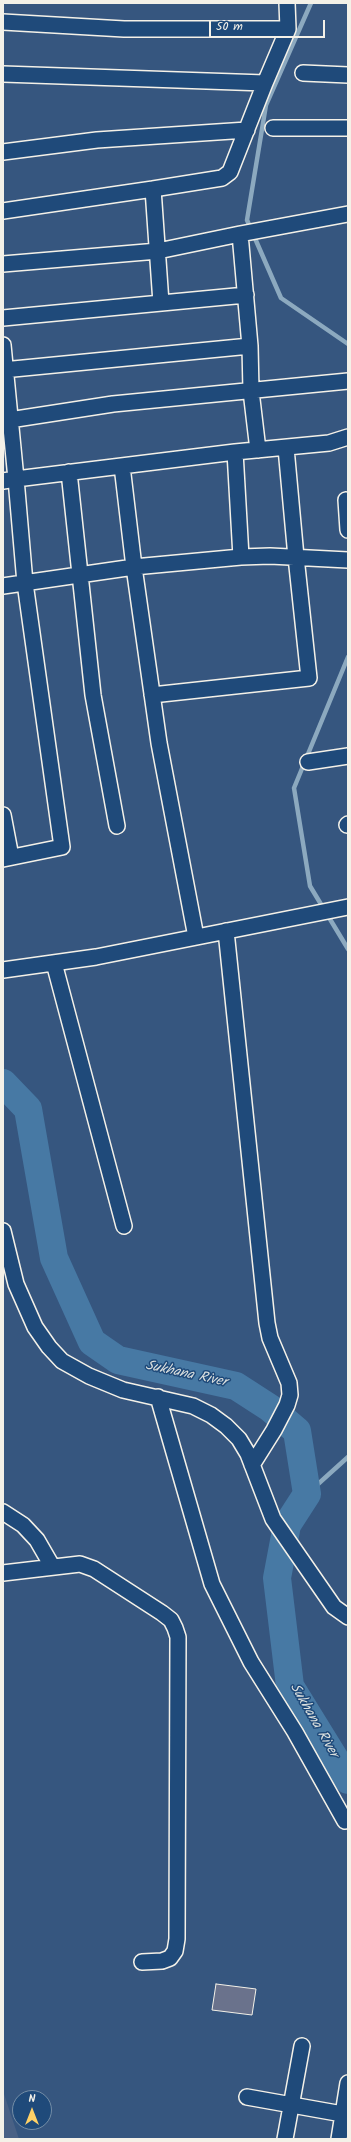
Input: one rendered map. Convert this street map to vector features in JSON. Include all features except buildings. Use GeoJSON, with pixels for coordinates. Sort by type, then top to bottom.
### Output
{"type":"FeatureCollection","features":[{"type":"Feature","properties":{"kind":"street"},"geometry":{"type":"LineString","coordinates":[[3,211],[153,190],[222,178],[230,172],[265,83],[288,30],[287,3]]}},
{"type":"Feature","properties":{"kind":"street"},"geometry":{"type":"LineString","coordinates":[[3,22],[124,30],[288,30]]}},
{"type":"Feature","properties":{"kind":"street"},"geometry":{"type":"LineString","coordinates":[[303,73],[348,75]]}},
{"type":"Feature","properties":{"kind":"street"},"geometry":{"type":"LineString","coordinates":[[3,74],[265,83]]}},
{"type":"Feature","properties":{"kind":"street"},"geometry":{"type":"LineString","coordinates":[[273,128],[348,128]]}},
{"type":"Feature","properties":{"kind":"street"},"geometry":{"type":"LineString","coordinates":[[3,152],[97,140],[247,130]]}},
{"type":"Feature","properties":{"kind":"street"},"geometry":{"type":"LineString","coordinates":[[153,190],[161,303]]}},
{"type":"Feature","properties":{"kind":"street"},"geometry":{"type":"LineString","coordinates":[[3,264],[158,251],[348,214]]}},
{"type":"Feature","properties":{"kind":"street"},"geometry":{"type":"LineString","coordinates":[[240,234],[250,346],[251,391],[258,450]]}},
{"type":"Feature","properties":{"kind":"street"},"geometry":{"type":"LineString","coordinates":[[3,318],[246,295]]}},
{"type":"Feature","properties":{"kind":"street"},"geometry":{"type":"LineString","coordinates":[[3,345],[10,480],[62,847],[7,858],[3,815]]}},
{"type":"Feature","properties":{"kind":"street"},"geometry":{"type":"LineString","coordinates":[[4,370],[250,346]]}},
{"type":"Feature","properties":{"kind":"street"},"geometry":{"type":"LineString","coordinates":[[7,420],[113,404],[348,381]]}},
{"type":"Feature","properties":{"kind":"street"},"geometry":{"type":"LineString","coordinates":[[10,480],[235,452],[329,444],[348,437]]}},
{"type":"Feature","properties":{"kind":"street"},"geometry":{"type":"LineString","coordinates":[[152,695],[309,678],[286,448]]}},
{"type":"Feature","properties":{"kind":"street"},"geometry":{"type":"LineString","coordinates":[[235,452],[241,557]]}},
{"type":"Feature","properties":{"kind":"street"},"geometry":{"type":"LineString","coordinates":[[122,466],[134,567],[159,743],[196,937]]}},
{"type":"Feature","properties":{"kind":"street"},"geometry":{"type":"LineString","coordinates":[[69,472],[79,575],[98,726],[117,826]]}},
{"type":"Feature","properties":{"kind":"street"},"geometry":{"type":"LineString","coordinates":[[346,500],[348,530]]}},
{"type":"Feature","properties":{"kind":"street"},"geometry":{"type":"LineString","coordinates":[[3,586],[134,567],[241,557],[296,557],[348,560]]}},
{"type":"Feature","properties":{"kind":"street"},"geometry":{"type":"LineString","coordinates":[[308,762],[348,756]]}},
{"type":"Feature","properties":{"kind":"street"},"geometry":{"type":"LineString","coordinates":[[3,970],[96,957],[304,917],[348,907]]}},
{"type":"Feature","properties":{"kind":"street"},"geometry":{"type":"LineString","coordinates":[[226,931],[267,1323],[270,1338],[289,1383],[290,1394],[287,1405],[274,1430],[252,1465]]}},
{"type":"Feature","properties":{"kind":"street"},"geometry":{"type":"LineString","coordinates":[[54,963],[124,1226]]}},
{"type":"Feature","properties":{"kind":"street"},"geometry":{"type":"LineString","coordinates":[[3,1231],[16,1284],[35,1327],[49,1347],[62,1361],[89,1376],[123,1390],[193,1406],[211,1414],[239,1439],[252,1465],[273,1519],[334,1607],[348,1617]]}},
{"type":"Feature","properties":{"kind":"street"},"geometry":{"type":"LineString","coordinates":[[158,1397],[212,1584],[251,1662],[295,1732],[345,1821]]}},
{"type":"Feature","properties":{"kind":"street"},"geometry":{"type":"LineString","coordinates":[[3,1512],[23,1525],[37,1540],[52,1566]]}},
{"type":"Feature","properties":{"kind":"street"},"geometry":{"type":"LineString","coordinates":[[3,1573],[52,1566],[80,1564],[94,1569],[171,1620],[178,1637],[177,1939],[175,1951],[170,1958],[162,1961],[142,1962]]}},
{"type":"Feature","properties":{"kind":"street"},"geometry":{"type":"LineString","coordinates":[[285,2139],[302,2046]]}},
{"type":"Feature","properties":{"kind":"street"},"geometry":{"type":"LineString","coordinates":[[339,2139],[345,2115],[348,2083]]}},
{"type":"Feature","properties":{"kind":"street"},"geometry":{"type":"LineString","coordinates":[[247,2097],[345,2115]]}},
{"type":"Feature","properties":{"kind":"shaded area"},"geometry":{"type":"Polygon","coordinates":[[[3,2091],[12,2118],[12,2130],[16,2130],[19,2139],[3,2139],[3,2091]]]}},
{"type":"Feature","properties":{"kind":"waterway"},"geometry":{"type":"LineString","coordinates":[[311,3],[266,105],[247,220],[281,298],[348,344]]}},
{"type":"Feature","properties":{"kind":"waterway"},"geometry":{"type":"LineString","coordinates":[[348,657],[294,788],[310,886],[348,949]]}},
{"type":"Feature","properties":{"kind":"waterway","name":"Sukhana River"},"geometry":{"type":"LineString","coordinates":[[3,1083],[28,1109],[54,1258],[92,1342],[118,1360],[236,1386],[270,1408],[297,1431],[307,1494],[287,1525],[277,1578],[290,1686],[348,1780]]}},
{"type":"Feature","properties":{"kind":"waterway"},"geometry":{"type":"LineString","coordinates":[[307,1494],[348,1457]]}}]}
